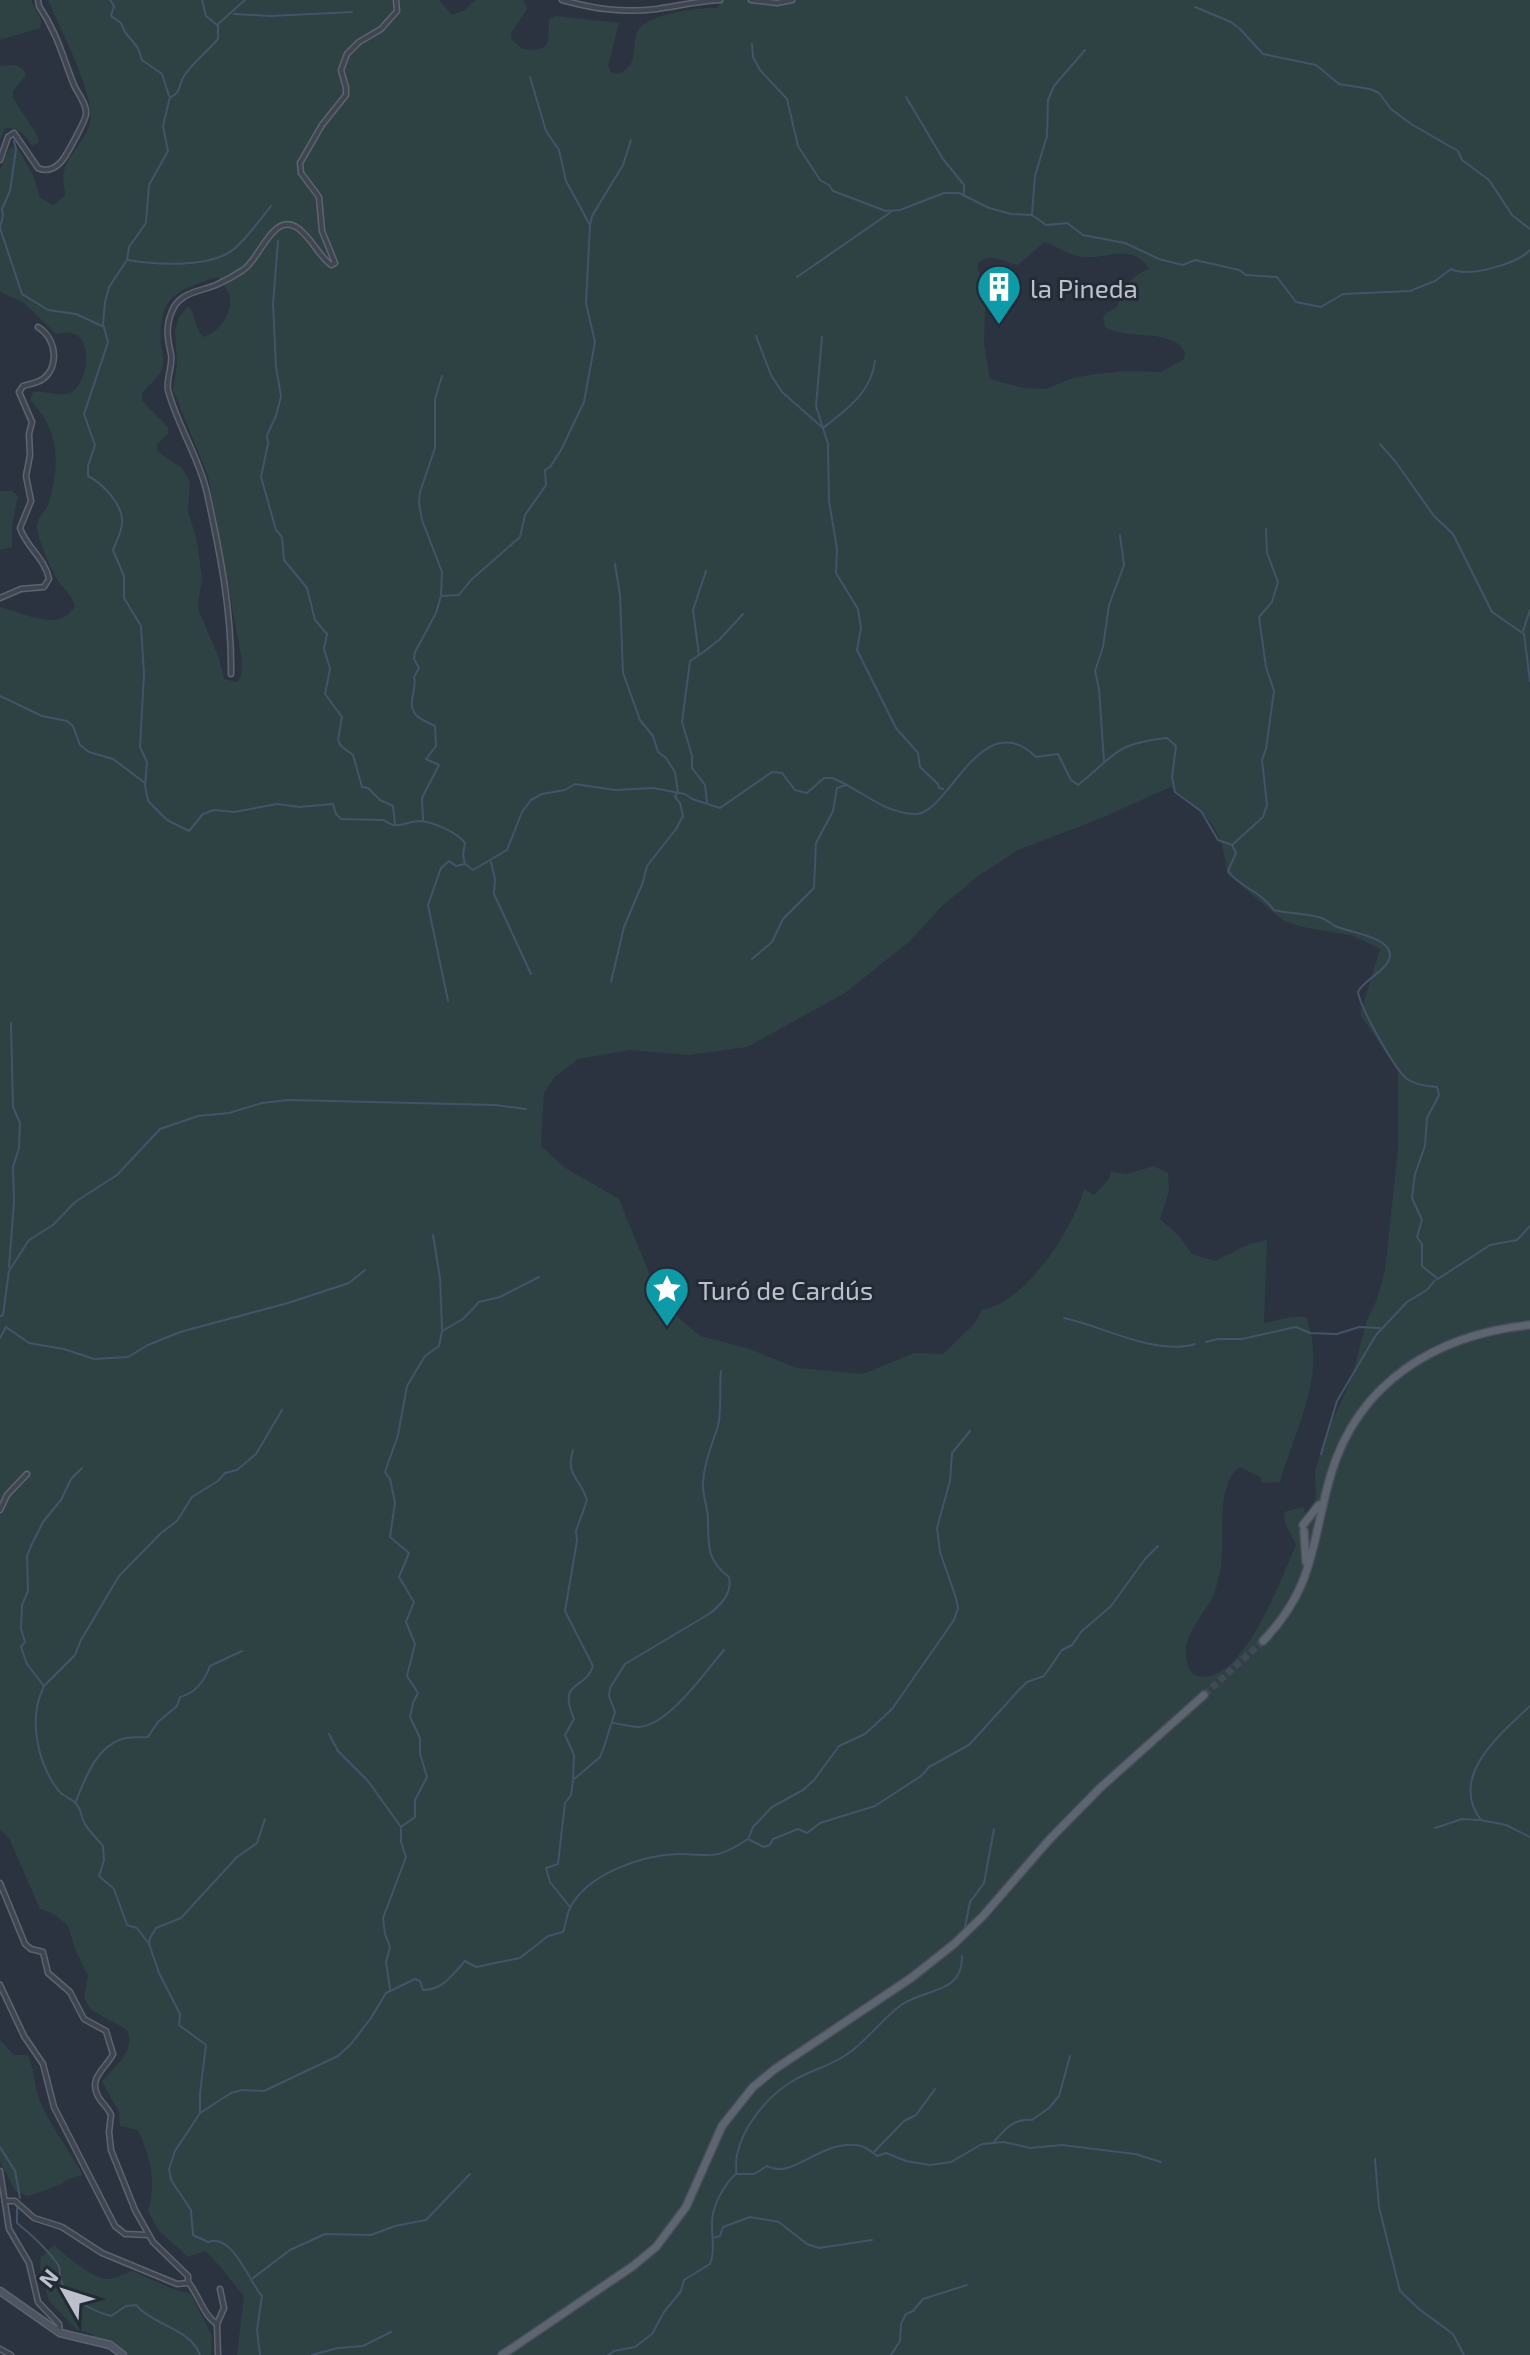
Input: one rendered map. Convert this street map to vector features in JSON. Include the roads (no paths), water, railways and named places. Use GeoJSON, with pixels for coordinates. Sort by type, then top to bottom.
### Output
{"type":"FeatureCollection","features":[{"type":"Feature","properties":{"kind":"main road"},"geometry":{"type":"LineString","coordinates":[[1263,1641],[1285,1618],[1301,1589],[1339,1452],[1366,1407],[1392,1378],[1426,1355],[1461,1338],[1530,1323]]}},
{"type":"Feature","properties":{"kind":"main road"},"geometry":{"type":"LineString","coordinates":[[1275,1628],[1296,1591],[1306,1562],[1307,1531],[1319,1505],[1327,1472],[1344,1436],[1364,1405],[1391,1376],[1425,1352],[1460,1336],[1493,1327],[1530,1323]]}},
{"type":"Feature","properties":{"kind":"main road"},"geometry":{"type":"LineString","coordinates":[[1306,1562],[1307,1531],[1326,1492]]}},
{"type":"Feature","properties":{"kind":"main road"},"geometry":{"type":"LineString","coordinates":[[1307,1531],[1316,1538]]}},
{"type":"Feature","properties":{"kind":"main road"},"geometry":{"type":"LineString","coordinates":[[502,2355],[656,2247],[686,2207],[722,2126],[753,2087],[911,1978],[954,1944],[1079,1809],[1204,1695]]}},
{"type":"Feature","properties":{"kind":"main road"},"geometry":{"type":"LineString","coordinates":[[509,2355],[658,2250],[689,2209],[732,2118],[756,2090],[777,2072],[913,1981],[956,1947],[1006,1897],[1064,1830],[1181,1715]]}},
{"type":"Feature","properties":{"kind":"street"},"geometry":{"type":"LineString","coordinates":[[0,160],[8,137],[14,133],[38,168],[44,171],[50,169],[65,157],[86,117],[86,109],[60,42],[38,0]]}},
{"type":"Feature","properties":{"kind":"street"},"geometry":{"type":"LineString","coordinates":[[231,674],[230,613],[225,584],[206,488],[169,390],[171,356],[167,328],[174,307],[180,300],[192,292],[221,283],[248,267],[265,240],[281,226],[297,228],[327,262],[331,265],[335,263],[322,231],[319,197],[301,173],[300,163],[322,125],[346,95],[341,70],[347,54],[385,25],[397,11],[396,0]]}},
{"type":"Feature","properties":{"kind":"street"},"geometry":{"type":"LineString","coordinates":[[562,0],[592,9],[622,10],[657,9],[720,0]]}},
{"type":"Feature","properties":{"kind":"street"},"geometry":{"type":"LineString","coordinates":[[751,0],[777,3],[792,0]]}},
{"type":"Feature","properties":{"kind":"street"},"geometry":{"type":"LineString","coordinates":[[0,598],[21,589],[44,587],[49,579],[43,562],[20,528],[31,501],[26,476],[32,422],[19,392],[23,386],[47,375],[53,351],[49,335],[38,327]]}},
{"type":"Feature","properties":{"kind":"street"},"geometry":{"type":"LineString","coordinates":[[0,1510],[10,1491],[27,1474]]}},
{"type":"Feature","properties":{"kind":"street"},"geometry":{"type":"LineString","coordinates":[[0,1883],[25,1944],[43,1952],[48,1973],[68,1989],[84,2019],[101,2027],[108,2036],[113,2054],[97,2077],[95,2090],[111,2115],[109,2139],[115,2165],[148,2235],[188,2276],[188,2282],[199,2295],[208,2316],[217,2324]]}},
{"type":"Feature","properties":{"kind":"street"},"geometry":{"type":"LineString","coordinates":[[0,1985],[24,2036],[43,2064],[54,2107],[115,2226],[125,2234],[148,2235]]}},
{"type":"Feature","properties":{"kind":"street"},"geometry":{"type":"LineString","coordinates":[[0,2171],[7,2225],[29,2263],[38,2302],[57,2322],[60,2333]]}},
{"type":"Feature","properties":{"kind":"street"},"geometry":{"type":"LineString","coordinates":[[5,2201],[15,2201],[38,2220],[62,2227],[108,2256],[177,2284],[188,2282]]}},
{"type":"Feature","properties":{"kind":"street"},"geometry":{"type":"LineString","coordinates":[[218,2355],[217,2324],[224,2308],[220,2289]]}},
{"type":"Feature","properties":{"kind":"street"},"geometry":{"type":"LineString","coordinates":[[0,2291],[60,2333],[110,2345],[123,2355]]}},
{"type":"Feature","properties":{"kind":"street"},"geometry":{"type":"LineString","coordinates":[[3,2352],[11,2355]]}},
{"type":"Feature","properties":{"kind":"waterway"},"geometry":{"type":"LineString","coordinates":[[110,0],[114,6],[111,16],[121,23],[138,48],[142,60],[162,74],[169,96]]}},
{"type":"Feature","properties":{"kind":"waterway"},"geometry":{"type":"LineString","coordinates":[[202,0],[206,16],[217,25]]}},
{"type":"Feature","properties":{"kind":"waterway"},"geometry":{"type":"LineString","coordinates":[[171,97],[178,91],[187,71],[218,39],[218,24],[245,0]]}},
{"type":"Feature","properties":{"kind":"waterway"},"geometry":{"type":"LineString","coordinates":[[1195,7],[1231,22],[1263,54],[1316,65],[1339,84],[1379,93],[1391,109],[1411,124],[1458,151],[1462,160],[1489,180],[1512,215],[1530,229]]}},
{"type":"Feature","properties":{"kind":"waterway"},"geometry":{"type":"LineString","coordinates":[[234,14],[270,16],[352,12]]}},
{"type":"Feature","properties":{"kind":"waterway"},"geometry":{"type":"LineString","coordinates":[[752,44],[753,57],[760,70],[787,99],[798,146],[820,180],[833,191],[886,211],[900,210],[944,193],[959,193],[989,208],[1032,215],[1046,225],[1067,223],[1083,235],[1125,243],[1159,259],[1183,265],[1195,260],[1239,270],[1246,275],[1277,277],[1296,302],[1321,307],[1343,294],[1410,291],[1435,281],[1451,269],[1480,271],[1515,260],[1530,250]]}},
{"type":"Feature","properties":{"kind":"waterway"},"geometry":{"type":"LineString","coordinates":[[1032,214],[1035,176],[1047,136],[1048,100],[1054,86],[1085,50]]}},
{"type":"Feature","properties":{"kind":"waterway"},"geometry":{"type":"LineString","coordinates":[[423,820],[422,798],[439,765],[426,759],[436,746],[435,726],[419,717],[412,707],[414,677],[419,668],[414,659],[415,652],[436,613],[441,596],[459,595],[471,580],[520,537],[525,515],[546,485],[545,470],[561,450],[584,402],[595,342],[586,303],[590,225],[566,181],[559,150],[546,131],[530,77]]}},
{"type":"Feature","properties":{"kind":"waterway"},"geometry":{"type":"LineString","coordinates":[[170,97],[163,126],[168,151],[149,185],[146,223],[129,247],[127,260],[109,287],[103,324],[108,342],[84,414],[95,445],[88,476],[111,496],[122,517],[121,531],[113,550],[124,576],[124,598],[141,626],[144,674],[140,747],[147,762],[145,786],[148,801],[167,820],[189,831],[203,814],[214,810],[234,812],[277,804],[299,807],[333,804],[341,819],[384,820],[397,825],[420,821],[445,829],[465,843],[465,864],[473,870],[507,850],[522,812],[531,800],[575,784],[615,790],[653,788],[685,794],[720,808],[772,772],[782,773],[795,790],[807,793],[824,778],[832,778],[892,810],[915,814],[927,810],[982,752],[999,743],[1016,744],[1036,757],[1058,754],[1071,780],[1078,785],[1125,747],[1167,738],[1176,746],[1172,777],[1175,792],[1201,811],[1218,840],[1232,845],[1236,853],[1228,871],[1233,877],[1274,910],[1325,919],[1335,926],[1375,939],[1388,948],[1389,959],[1361,987],[1358,992],[1360,1000],[1379,1038],[1402,1073],[1414,1083],[1437,1087],[1439,1095],[1427,1118],[1425,1146],[1415,1174],[1412,1198],[1422,1220],[1417,1237],[1422,1244],[1422,1266],[1438,1279],[1490,1245],[1517,1240],[1530,1226]]}},
{"type":"Feature","properties":{"kind":"waterway"},"geometry":{"type":"LineString","coordinates":[[906,97],[943,159],[964,185],[964,194]]}},
{"type":"Feature","properties":{"kind":"waterway"},"geometry":{"type":"LineString","coordinates":[[590,225],[592,216],[623,165],[631,140]]}},
{"type":"Feature","properties":{"kind":"waterway"},"geometry":{"type":"LineString","coordinates":[[0,227],[2,209],[10,191],[16,149],[14,141]]}},
{"type":"Feature","properties":{"kind":"waterway"},"geometry":{"type":"LineString","coordinates":[[128,260],[183,264],[224,255],[244,240],[271,206]]}},
{"type":"Feature","properties":{"kind":"waterway"},"geometry":{"type":"LineString","coordinates":[[797,277],[891,212]]}},
{"type":"Feature","properties":{"kind":"waterway"},"geometry":{"type":"LineString","coordinates":[[0,228],[22,294],[48,310],[76,314],[102,326]]}},
{"type":"Feature","properties":{"kind":"waterway"},"geometry":{"type":"LineString","coordinates":[[278,241],[273,304],[276,367],[281,396],[267,435],[261,477],[276,530],[282,537],[284,560],[307,588],[315,620],[327,634],[324,649],[330,669],[325,694],[342,717],[338,740],[353,755],[362,787],[393,806],[395,824]]}},
{"type":"Feature","properties":{"kind":"waterway"},"geometry":{"type":"LineString","coordinates":[[756,336],[771,375],[782,392],[823,428],[863,391],[875,361]]}},
{"type":"Feature","properties":{"kind":"waterway"},"geometry":{"type":"LineString","coordinates":[[822,337],[816,406],[828,444],[829,501],[837,549],[836,573],[858,609],[861,628],[857,650],[896,728],[918,753],[920,767],[943,789]]}},
{"type":"Feature","properties":{"kind":"waterway"},"geometry":{"type":"LineString","coordinates":[[441,595],[442,572],[422,520],[419,503],[435,448],[435,399],[442,376]]}},
{"type":"Feature","properties":{"kind":"waterway"},"geometry":{"type":"LineString","coordinates":[[1380,444],[1434,516],[1453,534],[1492,612],[1524,634],[1530,681]]}},
{"type":"Feature","properties":{"kind":"waterway"},"geometry":{"type":"LineString","coordinates":[[1232,845],[1263,817],[1267,805],[1262,760],[1274,691],[1266,667],[1259,617],[1272,602],[1278,582],[1267,553],[1266,529]]}},
{"type":"Feature","properties":{"kind":"waterway"},"geometry":{"type":"LineString","coordinates":[[1104,761],[1095,671],[1103,647],[1109,605],[1124,565],[1120,535]]}},
{"type":"Feature","properties":{"kind":"waterway"},"geometry":{"type":"LineString","coordinates":[[615,564],[620,595],[623,673],[640,720],[653,736],[658,752],[675,772],[678,793]]}},
{"type":"Feature","properties":{"kind":"waterway"},"geometry":{"type":"LineString","coordinates":[[706,571],[693,610],[699,655],[690,661],[682,722],[692,756],[692,768],[705,785],[707,802]]}},
{"type":"Feature","properties":{"kind":"waterway"},"geometry":{"type":"LineString","coordinates":[[1523,631],[1530,610]]}},
{"type":"Feature","properties":{"kind":"waterway"},"geometry":{"type":"LineString","coordinates":[[701,654],[743,614]]}},
{"type":"Feature","properties":{"kind":"waterway"},"geometry":{"type":"LineString","coordinates":[[0,696],[42,716],[67,721],[73,726],[80,745],[89,752],[113,759],[145,783]]}},
{"type":"Feature","properties":{"kind":"waterway"},"geometry":{"type":"LineString","coordinates":[[752,959],[772,942],[783,919],[814,888],[816,843],[833,811],[837,788],[846,785]]}},
{"type":"Feature","properties":{"kind":"waterway"},"geometry":{"type":"LineString","coordinates":[[611,982],[624,927],[647,866],[683,816],[675,797],[677,793]]}},
{"type":"Feature","properties":{"kind":"waterway"},"geometry":{"type":"LineString","coordinates":[[448,1001],[428,905],[441,868],[449,861],[456,866],[465,864]]}},
{"type":"Feature","properties":{"kind":"waterway"},"geometry":{"type":"LineString","coordinates":[[491,862],[494,894],[531,974]]}},
{"type":"Feature","properties":{"kind":"waterway"},"geometry":{"type":"LineString","coordinates":[[9,1267],[13,1167],[19,1148],[20,1123],[13,1107],[11,1023]]}},
{"type":"Feature","properties":{"kind":"waterway"},"geometry":{"type":"LineString","coordinates":[[0,1316],[3,1315],[9,1271],[29,1240],[53,1225],[75,1202],[117,1175],[160,1129],[198,1116],[229,1113],[262,1103],[288,1100],[495,1105],[526,1109]]}},
{"type":"Feature","properties":{"kind":"waterway"},"geometry":{"type":"LineString","coordinates":[[433,1235],[440,1278],[442,1329]]}},
{"type":"Feature","properties":{"kind":"waterway"},"geometry":{"type":"LineString","coordinates":[[0,1338],[6,1327],[29,1343],[64,1349],[94,1359],[128,1357],[180,1332],[349,1283],[365,1270]]}},
{"type":"Feature","properties":{"kind":"waterway"},"geometry":{"type":"LineString","coordinates":[[390,1989],[386,1962],[390,1947],[383,1918],[406,1857],[401,1842],[401,1827],[415,1817],[415,1800],[427,1777],[420,1754],[420,1738],[410,1717],[418,1693],[407,1676],[415,1644],[406,1622],[414,1602],[399,1577],[409,1553],[390,1537],[395,1503],[390,1479],[385,1472],[398,1435],[407,1386],[425,1356],[439,1346],[442,1331],[463,1319],[479,1302],[500,1297],[539,1277]]}},
{"type":"Feature","properties":{"kind":"waterway"},"geometry":{"type":"LineString","coordinates":[[1321,1454],[1337,1401],[1376,1335],[1407,1302],[1427,1290],[1435,1280]]}},
{"type":"Feature","properties":{"kind":"waterway"},"geometry":{"type":"LineString","coordinates":[[1064,1318],[1146,1343],[1180,1347],[1195,1344]]}},
{"type":"Feature","properties":{"kind":"waterway"},"geometry":{"type":"LineString","coordinates":[[1206,1342],[1242,1339],[1296,1327],[1310,1333],[1337,1334],[1359,1327],[1380,1328]]}},
{"type":"Feature","properties":{"kind":"waterway"},"geometry":{"type":"LineString","coordinates":[[570,1907],[550,1882],[546,1868],[558,1864],[565,1803],[571,1795],[573,1780],[600,1757],[604,1747],[615,1712],[609,1696],[610,1688],[625,1664],[709,1614],[728,1593],[729,1577],[711,1553],[703,1486],[706,1463],[719,1420],[721,1371]]}},
{"type":"Feature","properties":{"kind":"waterway"},"geometry":{"type":"LineString","coordinates":[[44,1686],[75,1655],[119,1576],[177,1521],[192,1497],[225,1473],[237,1470],[256,1454],[282,1410]]}},
{"type":"Feature","properties":{"kind":"waterway"},"geometry":{"type":"LineString","coordinates":[[749,1837],[753,1827],[772,1807],[803,1790],[814,1780],[839,1746],[865,1734],[892,1709],[954,1620],[958,1608],[940,1552],[937,1528],[950,1481],[952,1453],[970,1431]]}},
{"type":"Feature","properties":{"kind":"waterway"},"geometry":{"type":"LineString","coordinates":[[573,1450],[572,1471],[587,1500],[576,1531],[565,1611],[593,1666],[589,1674],[570,1691],[574,1719],[565,1735],[574,1755],[573,1780]]}},
{"type":"Feature","properties":{"kind":"waterway"},"geometry":{"type":"LineString","coordinates":[[82,1468],[71,1479],[61,1500],[43,1522],[27,1556],[28,1591],[22,1605],[21,1629],[25,1642],[21,1647],[27,1664],[44,1686],[36,1712],[36,1726],[45,1766],[58,1790],[78,1807],[86,1825],[103,1846],[104,1860],[99,1876],[114,1889],[127,1925],[137,1928],[149,1944]]}},
{"type":"Feature","properties":{"kind":"waterway"},"geometry":{"type":"LineString","coordinates":[[260,2355],[257,2330],[262,2296],[225,2244],[208,2242],[193,2235],[191,2210],[171,2180],[169,2169],[175,2151],[200,2113],[231,2093],[264,2091],[338,2056],[371,2018],[386,1993],[415,1979],[420,1981],[423,1990],[436,1987],[447,1981],[465,1961],[476,1967],[520,1958],[548,1936],[563,1932],[569,1911],[578,1896],[589,1885],[617,1869],[664,1855],[720,1853],[748,1839],[764,1847],[770,1845],[773,1839],[798,1829],[807,1833],[820,1823],[875,1806],[921,1776],[929,1767],[969,1745],[1027,1682],[1044,1676],[1062,1650],[1072,1645],[1081,1632],[1111,1606],[1158,1546]]}},
{"type":"Feature","properties":{"kind":"waterway"},"geometry":{"type":"LineString","coordinates":[[613,1723],[639,1727],[662,1717],[686,1696],[724,1650]]}},
{"type":"Feature","properties":{"kind":"waterway"},"geometry":{"type":"LineString","coordinates":[[76,1801],[98,1756],[105,1749],[125,1738],[148,1737],[158,1722],[177,1706],[180,1697],[199,1685],[210,1666],[242,1651]]}},
{"type":"Feature","properties":{"kind":"waterway"},"geometry":{"type":"LineString","coordinates":[[1530,1706],[1482,1757],[1474,1772],[1471,1788],[1472,1804],[1481,1820],[1506,1825],[1530,1837]]}},
{"type":"Feature","properties":{"kind":"waterway"},"geometry":{"type":"LineString","coordinates":[[329,1734],[338,1751],[368,1781],[401,1827]]}},
{"type":"Feature","properties":{"kind":"waterway"},"geometry":{"type":"LineString","coordinates":[[200,2113],[206,2045],[179,2025],[180,2014],[159,1973],[149,1944],[150,1938],[156,1928],[181,1918],[237,1857],[257,1843],[265,1819]]}},
{"type":"Feature","properties":{"kind":"waterway"},"geometry":{"type":"LineString","coordinates":[[1435,1828],[1462,1819],[1480,1820]]}},
{"type":"Feature","properties":{"kind":"waterway"},"geometry":{"type":"LineString","coordinates":[[965,1927],[970,1902],[984,1883],[994,1829]]}},
{"type":"Feature","properties":{"kind":"waterway"},"geometry":{"type":"LineString","coordinates":[[608,2355],[635,2347],[652,2334],[681,2291],[684,2280],[710,2264],[712,2218],[716,2204],[736,2174],[740,2144],[759,2111],[786,2085],[846,2055],[901,2005],[950,1984],[961,1968],[962,1956]]}},
{"type":"Feature","properties":{"kind":"waterway"},"geometry":{"type":"LineString","coordinates":[[994,2142],[1010,2125],[1032,2120],[1049,2108],[1059,2096],[1070,2056]]}},
{"type":"Feature","properties":{"kind":"waterway"},"geometry":{"type":"LineString","coordinates":[[873,2153],[904,2121],[916,2115],[935,2089]]}},
{"type":"Feature","properties":{"kind":"waterway"},"geometry":{"type":"LineString","coordinates":[[736,2174],[754,2174],[767,2166],[787,2168],[834,2147],[847,2145],[863,2147],[877,2156],[886,2153],[906,2161],[930,2165],[951,2162],[982,2144],[1004,2142],[1030,2148],[1062,2145],[1135,2154],[1161,2162]]}},
{"type":"Feature","properties":{"kind":"waterway"},"geometry":{"type":"LineString","coordinates":[[0,2147],[15,2171],[20,2198]]}},
{"type":"Feature","properties":{"kind":"waterway"},"geometry":{"type":"LineString","coordinates":[[1375,2159],[1379,2207],[1400,2291],[1453,2334],[1464,2355]]}},
{"type":"Feature","properties":{"kind":"waterway"},"geometry":{"type":"LineString","coordinates":[[253,2278],[290,2250],[325,2234],[371,2235],[426,2220],[470,2174]]}},
{"type":"Feature","properties":{"kind":"waterway"},"geometry":{"type":"LineString","coordinates":[[17,2208],[17,2223],[57,2263],[64,2287],[75,2298],[89,2308],[111,2316],[126,2306],[136,2305],[188,2339],[200,2355]]}},
{"type":"Feature","properties":{"kind":"waterway"},"geometry":{"type":"LineString","coordinates":[[713,2238],[720,2236],[723,2227],[750,2217],[779,2222],[807,2244],[819,2248],[872,2240]]}},
{"type":"Feature","properties":{"kind":"waterway"},"geometry":{"type":"LineString","coordinates":[[891,2355],[900,2341],[901,2324],[906,2314],[923,2299],[967,2285]]}},
{"type":"Feature","properties":{"kind":"waterway"},"geometry":{"type":"LineString","coordinates":[[312,2355],[363,2346],[391,2332]]}},
{"type":"Feature","properties":{"kind":"tunnel"},"geometry":{"type":"LineString","coordinates":[[1204,1695],[1263,1641]]}},
{"type":"Feature","properties":{"kind":"place","name":"la Pineda"},"geometry":{"type":"Point","coordinates":[999,326]}},
{"type":"Feature","properties":{"kind":"place","name":"Turó de Cardús"},"geometry":{"type":"Point","coordinates":[667,1328]}}]}
